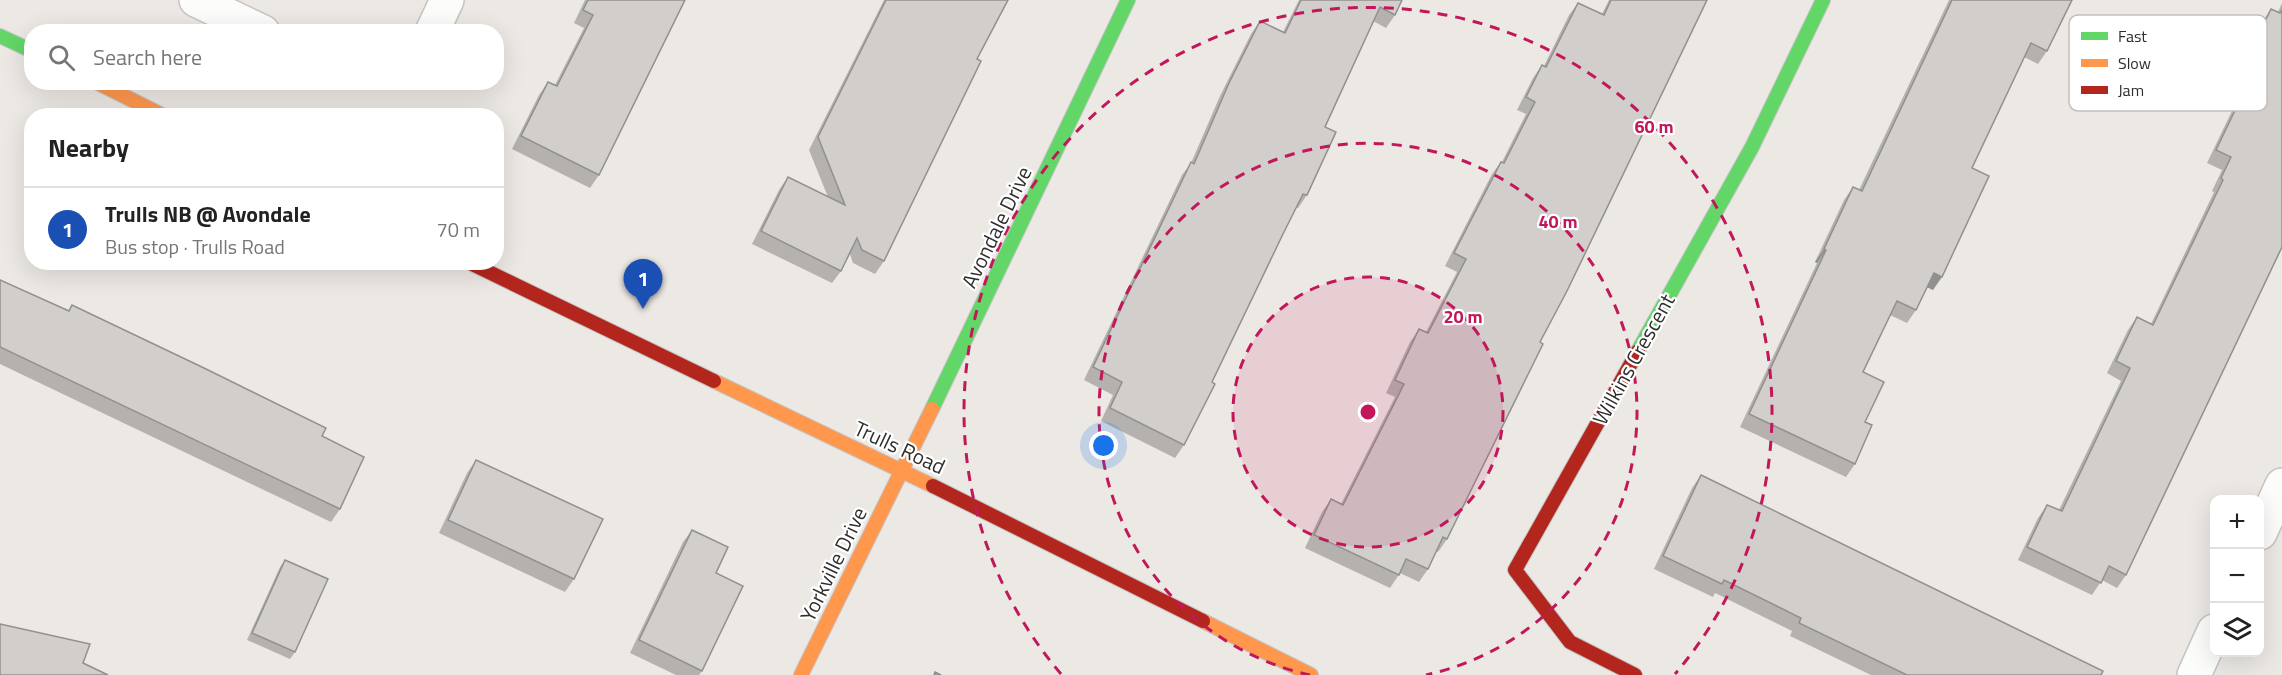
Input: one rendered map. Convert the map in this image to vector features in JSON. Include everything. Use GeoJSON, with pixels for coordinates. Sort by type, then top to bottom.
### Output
{"type":"FeatureCollection","features":[{"type":"Feature","properties":{"kind":"street"},"geometry":{"type":"LineString","coordinates":[[196,0],[246,24]]}},
{"type":"Feature","properties":{"kind":"street"},"geometry":{"type":"LineString","coordinates":[[436,24],[447,0]]}},
{"type":"Feature","properties":{"kind":"street","name":"Avondale Drive"},"geometry":{"type":"LineString","coordinates":[[902,471],[1128,0]]}},
{"type":"Feature","properties":{"kind":"street","name":"Wilkins Crescent"},"geometry":{"type":"LineString","coordinates":[[1635,675],[1569,642],[1515,570],[1752,147],[1823,0]]}},
{"type":"Feature","properties":{"kind":"street"},"geometry":{"type":"LineString","coordinates":[[0,36],[24,47]]}},
{"type":"Feature","properties":{"kind":"street"},"geometry":{"type":"LineString","coordinates":[[112,90],[148,108]]}},
{"type":"Feature","properties":{"kind":"street","name":"Trulls Road"},"geometry":{"type":"LineString","coordinates":[[485,270],[902,471],[1311,675]]}},
{"type":"Feature","properties":{"kind":"street","name":"Yorkville Drive"},"geometry":{"type":"LineString","coordinates":[[801,675],[902,471]]}},
{"type":"Feature","properties":{"kind":"street"},"geometry":{"type":"LineString","coordinates":[[2264,522],[2282,484]]}},
{"type":"Feature","properties":{"kind":"street"},"geometry":{"type":"LineString","coordinates":[[2194,675],[2210,640]]}},
{"type":"Feature","properties":{"kind":"building"},"geometry":{"type":"Polygon","coordinates":[[[588,0],[685,0],[599,175],[521,136],[548,82],[557,86],[593,15],[583,10],[588,0]]]}},
{"type":"Feature","properties":{"kind":"building"},"geometry":{"type":"Polygon","coordinates":[[[886,0],[1008,0],[977,59],[981,61],[884,261],[862,250],[857,238],[841,271],[761,231],[788,177],[845,205],[818,137],[886,0]]]}},
{"type":"Feature","properties":{"kind":"building"},"geometry":{"type":"Polygon","coordinates":[[[1301,0],[1402,0],[1395,15],[1380,7],[1325,127],[1336,132],[1307,195],[1303,194],[1283,234],[1212,382],[1215,384],[1184,445],[1110,408],[1122,382],[1093,367],[1191,162],[1194,164],[1229,83],[1260,21],[1285,33],[1301,0]]]}},
{"type":"Feature","properties":{"kind":"building"},"geometry":{"type":"Polygon","coordinates":[[[1611,0],[1707,0],[1567,291],[1540,342],[1543,344],[1447,539],[1443,537],[1428,569],[1406,559],[1399,575],[1314,535],[1331,499],[1343,505],[1404,384],[1395,380],[1419,329],[1428,333],[1466,259],[1454,253],[1535,102],[1526,97],[1542,65],[1546,67],[1578,3],[1604,15],[1611,0]]]}},
{"type":"Feature","properties":{"kind":"building"},"geometry":{"type":"Polygon","coordinates":[[[1952,0],[2072,0],[2047,51],[2031,43],[1972,168],[1989,176],[1942,277],[1934,273],[1916,310],[1897,301],[1863,372],[1884,382],[1865,422],[1872,425],[1855,464],[1749,414],[1853,187],[1862,191],[1952,0]]]}},
{"type":"Feature","properties":{"kind":"building"},"geometry":{"type":"Polygon","coordinates":[[[2271,9],[2280,13],[2282,10],[2282,247],[2126,575],[2109,566],[2101,583],[2027,547],[2047,505],[2062,511],[2130,368],[2116,361],[2137,317],[2153,325],[2223,180],[2221,178],[2231,157],[2216,150],[2235,111],[2267,111],[2267,17],[2271,9]]]}},
{"type":"Feature","properties":{"kind":"building"},"geometry":{"type":"Polygon","coordinates":[[[0,280],[69,311],[72,305],[326,428],[322,436],[364,457],[340,509],[0,347],[0,280]]]}},
{"type":"Feature","properties":{"kind":"building"},"geometry":{"type":"Polygon","coordinates":[[[476,460],[603,519],[574,579],[448,520],[476,460]]]}},
{"type":"Feature","properties":{"kind":"building"},"geometry":{"type":"Polygon","coordinates":[[[1701,475],[2103,671],[2101,675],[1907,675],[1799,623],[1801,618],[1724,580],[1722,584],[1663,556],[1701,475]]]}},
{"type":"Feature","properties":{"kind":"building"},"geometry":{"type":"Polygon","coordinates":[[[692,530],[728,547],[716,573],[743,586],[702,671],[639,640],[692,530]]]}},
{"type":"Feature","properties":{"kind":"building"},"geometry":{"type":"Polygon","coordinates":[[[285,560],[328,579],[295,652],[252,633],[285,560]]]}},
{"type":"Feature","properties":{"kind":"building"},"geometry":{"type":"Polygon","coordinates":[[[0,624],[90,644],[83,663],[108,675],[0,675],[0,624]]]}},
{"type":"Feature","properties":{"kind":"traffic: fast"},"geometry":{"type":"LineString","coordinates":[[932,409],[1128,0]]}},
{"type":"Feature","properties":{"kind":"traffic: fast"},"geometry":{"type":"LineString","coordinates":[[1638,351],[1752,147],[1823,0]]}},
{"type":"Feature","properties":{"kind":"traffic: fast"},"geometry":{"type":"LineString","coordinates":[[0,36],[24,47]]}},
{"type":"Feature","properties":{"kind":"traffic: slow"},"geometry":{"type":"LineString","coordinates":[[112,90],[148,108]]}},
{"type":"Feature","properties":{"kind":"traffic: slow"},"geometry":{"type":"LineString","coordinates":[[714,381],[933,486]]}},
{"type":"Feature","properties":{"kind":"traffic: slow"},"geometry":{"type":"LineString","coordinates":[[801,675],[932,409]]}},
{"type":"Feature","properties":{"kind":"traffic: slow"},"geometry":{"type":"LineString","coordinates":[[1203,621],[1311,675]]}},
{"type":"Feature","properties":{"kind":"traffic: jam"},"geometry":{"type":"LineString","coordinates":[[485,270],[714,381]]}},
{"type":"Feature","properties":{"kind":"traffic: jam"},"geometry":{"type":"LineString","coordinates":[[1635,675],[1570,642],[1515,570],[1638,351]]}},
{"type":"Feature","properties":{"kind":"traffic: jam"},"geometry":{"type":"LineString","coordinates":[[933,486],[1203,621]]}},
{"type":"Feature","properties":{"kind":"place","name":"Trulls NB @ Avondale"},"geometry":{"type":"Point","coordinates":[643,309]}}]}
